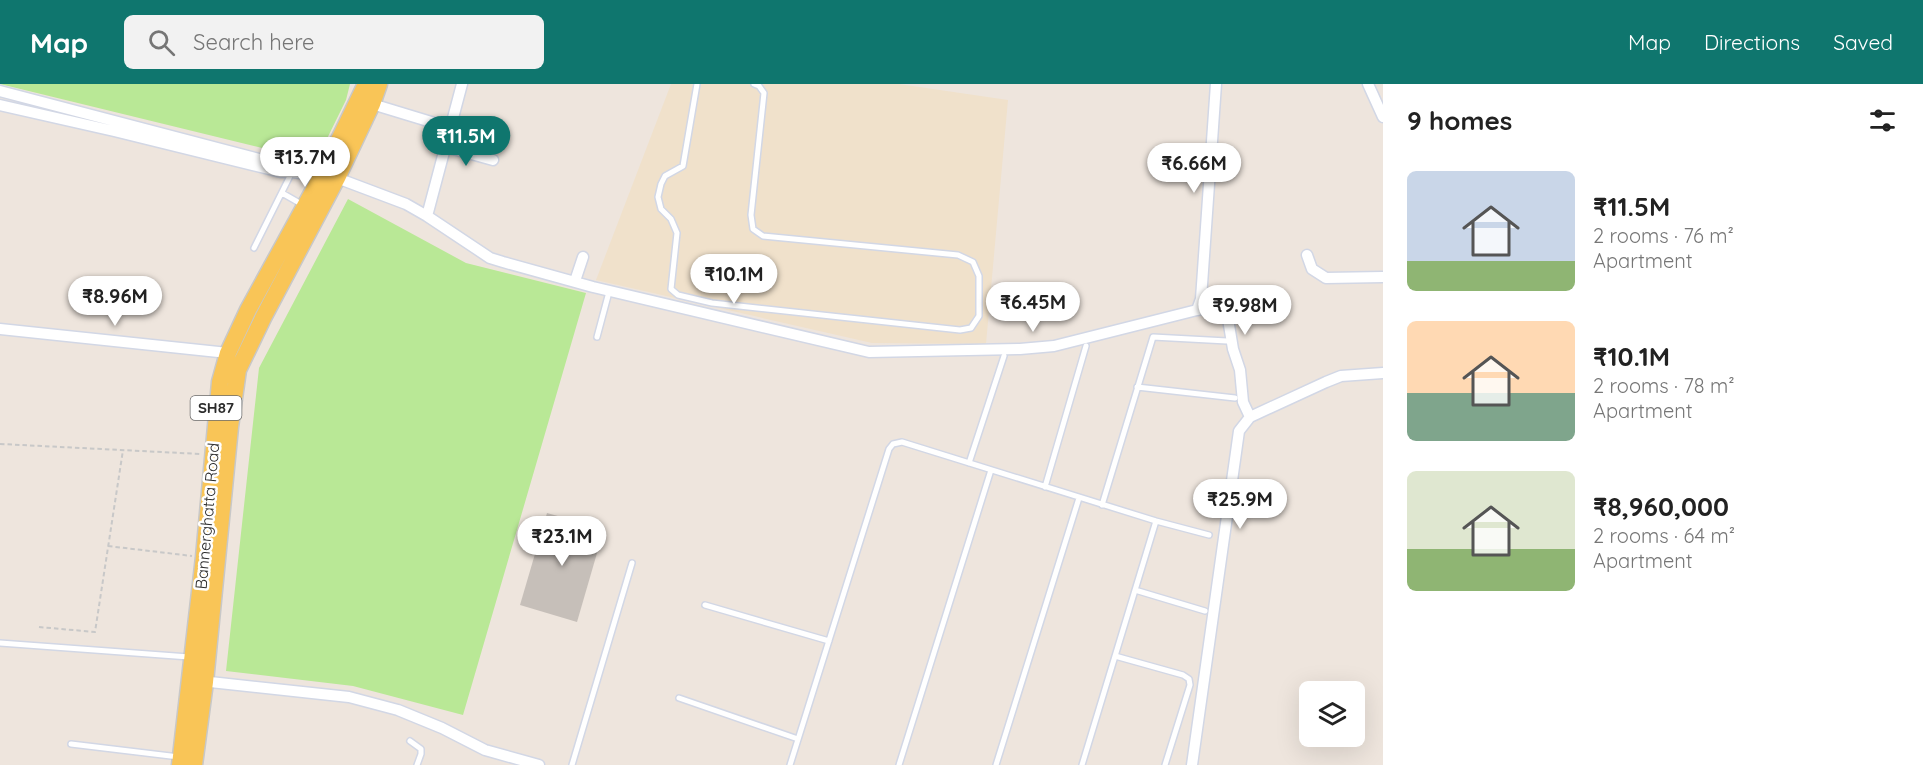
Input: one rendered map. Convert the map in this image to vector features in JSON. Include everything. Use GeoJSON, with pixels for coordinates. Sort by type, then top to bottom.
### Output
{"type":"FeatureCollection","features":[{"type":"Feature","properties":{"kind":"main road","name":"Bannerghatta Road"},"geometry":{"type":"LineString","coordinates":[[185,762],[198,681],[238,370],[329,177],[366,84]]}},
{"type":"Feature","properties":{"kind":"main road","name":"Bannerghatta Road"},"geometry":{"type":"LineString","coordinates":[[198,681],[194,657],[220,382],[228,352],[248,310],[305,206],[329,177],[372,104],[379,84]]}},
{"type":"Feature","properties":{"kind":"street"},"geometry":{"type":"LineString","coordinates":[[427,216],[462,84]]}},
{"type":"Feature","properties":{"kind":"street"},"geometry":{"type":"LineString","coordinates":[[1197,310],[1201,299],[1216,84]]}},
{"type":"Feature","properties":{"kind":"street"},"geometry":{"type":"LineString","coordinates":[[1368,84],[1383,117]]}},
{"type":"Feature","properties":{"kind":"street"},"geometry":{"type":"LineString","coordinates":[[0,91],[282,165],[292,172]]}},
{"type":"Feature","properties":{"kind":"street"},"geometry":{"type":"LineString","coordinates":[[372,104],[451,128]]}},
{"type":"Feature","properties":{"kind":"street"},"geometry":{"type":"LineString","coordinates":[[0,105],[280,172],[329,177],[406,204],[490,258],[609,290],[869,352],[1020,349],[1054,346],[1213,308],[1220,310],[1228,319],[1233,349],[1240,370],[1244,402],[1250,417]]}},
{"type":"Feature","properties":{"kind":"street"},"geometry":{"type":"LineString","coordinates":[[446,147],[493,159]]}},
{"type":"Feature","properties":{"kind":"street"},"geometry":{"type":"LineString","coordinates":[[1307,255],[1312,269],[1326,278],[1383,277]]}},
{"type":"Feature","properties":{"kind":"street"},"geometry":{"type":"LineString","coordinates":[[575,281],[583,257]]}},
{"type":"Feature","properties":{"kind":"street"},"geometry":{"type":"LineString","coordinates":[[0,329],[228,352]]}},
{"type":"Feature","properties":{"kind":"street"},"geometry":{"type":"LineString","coordinates":[[1192,765],[1239,431],[1250,417],[1341,376],[1383,373]]}},
{"type":"Feature","properties":{"kind":"street"},"geometry":{"type":"LineString","coordinates":[[198,681],[360,699],[398,710],[442,728],[485,750],[539,765]]}},
{"type":"Feature","properties":{"kind":"lane"},"geometry":{"type":"LineString","coordinates":[[697,84],[683,166],[665,176],[658,197],[662,209],[671,219],[677,233],[671,289],[678,295],[712,303],[960,330],[971,328],[979,316],[979,276],[974,262],[958,255],[763,236],[753,229],[751,215],[764,93],[759,86],[754,84]]}},
{"type":"Feature","properties":{"kind":"lane"},"geometry":{"type":"LineString","coordinates":[[254,248],[292,172]]}},
{"type":"Feature","properties":{"kind":"lane"},"geometry":{"type":"LineString","coordinates":[[282,193],[305,206]]}},
{"type":"Feature","properties":{"kind":"lane"},"geometry":{"type":"LineString","coordinates":[[597,337],[609,290]]}},
{"type":"Feature","properties":{"kind":"lane"},"geometry":{"type":"LineString","coordinates":[[1102,504],[1153,337],[1227,341]]}},
{"type":"Feature","properties":{"kind":"lane"},"geometry":{"type":"LineString","coordinates":[[1045,487],[1086,346]]}},
{"type":"Feature","properties":{"kind":"lane"},"geometry":{"type":"LineString","coordinates":[[969,464],[1004,356]]}},
{"type":"Feature","properties":{"kind":"lane"},"geometry":{"type":"LineString","coordinates":[[1137,387],[1235,398]]}},
{"type":"Feature","properties":{"kind":"lane"},"geometry":{"type":"LineString","coordinates":[[790,765],[889,449],[893,444],[902,442],[1079,498],[1209,535]]}},
{"type":"Feature","properties":{"kind":"lane"},"geometry":{"type":"LineString","coordinates":[[899,765],[991,470]]}},
{"type":"Feature","properties":{"kind":"lane"},"geometry":{"type":"LineString","coordinates":[[996,765],[1079,498]]}},
{"type":"Feature","properties":{"kind":"lane"},"geometry":{"type":"LineString","coordinates":[[1082,765],[1156,521]]}},
{"type":"Feature","properties":{"kind":"lane"},"geometry":{"type":"LineString","coordinates":[[572,765],[632,563]]}},
{"type":"Feature","properties":{"kind":"lane"},"geometry":{"type":"LineString","coordinates":[[1135,590],[1205,611]]}},
{"type":"Feature","properties":{"kind":"lane"},"geometry":{"type":"LineString","coordinates":[[705,605],[829,641]]}},
{"type":"Feature","properties":{"kind":"lane"},"geometry":{"type":"LineString","coordinates":[[0,643],[194,657]]}},
{"type":"Feature","properties":{"kind":"lane"},"geometry":{"type":"LineString","coordinates":[[1115,656],[1183,675],[1189,679],[1190,686],[1165,765]]}},
{"type":"Feature","properties":{"kind":"lane"},"geometry":{"type":"LineString","coordinates":[[679,698],[798,739]]}},
{"type":"Feature","properties":{"kind":"lane"},"geometry":{"type":"LineString","coordinates":[[410,741],[421,749],[417,765]]}},
{"type":"Feature","properties":{"kind":"lane"},"geometry":{"type":"LineString","coordinates":[[71,744],[185,762]]}},
{"type":"Feature","properties":{"kind":"path"},"geometry":{"type":"LineString","coordinates":[[0,444],[213,455]]}},
{"type":"Feature","properties":{"kind":"path"},"geometry":{"type":"LineString","coordinates":[[39,627],[95,632],[123,450]]}},
{"type":"Feature","properties":{"kind":"path"},"geometry":{"type":"LineString","coordinates":[[108,546],[204,557]]}},
{"type":"Feature","properties":{"kind":"shaded area"},"geometry":{"type":"Polygon","coordinates":[[[671,84],[899,84],[1008,100],[986,344],[872,343],[596,280],[671,84]]]}},
{"type":"Feature","properties":{"kind":"green space"},"geometry":{"type":"Polygon","coordinates":[[[0,84],[350,84],[346,100],[316,161],[0,84]]]}},
{"type":"Feature","properties":{"kind":"green space"},"geometry":{"type":"Polygon","coordinates":[[[348,199],[466,263],[586,293],[463,715],[353,686],[226,671],[259,368],[348,199]]]}},
{"type":"Feature","properties":{"kind":"building"},"geometry":{"type":"Polygon","coordinates":[[[547,513],[604,529],[577,622],[520,605],[547,513]]]}}]}
